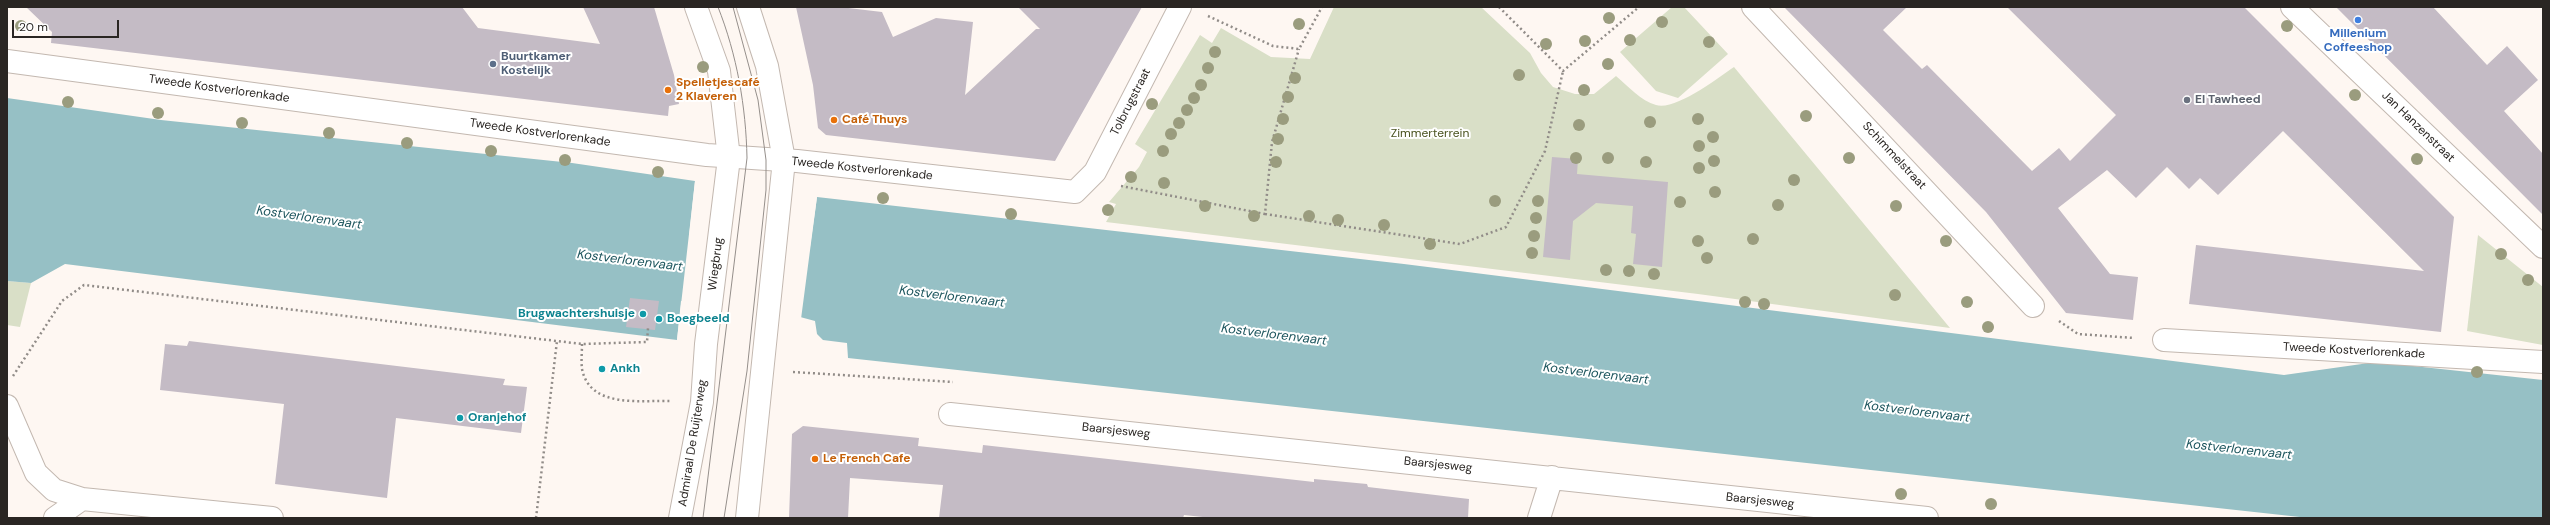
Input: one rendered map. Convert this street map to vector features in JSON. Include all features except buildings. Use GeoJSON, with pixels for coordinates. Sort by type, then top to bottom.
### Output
{"type":"FeatureCollection","features":[{"type":"Feature","properties":{"kind":"street","name":"Wiegbrug"},"geometry":{"type":"LineString","coordinates":[[696,7],[719,71],[729,158],[706,344]]}},
{"type":"Feature","properties":{"kind":"street"},"geometry":{"type":"LineString","coordinates":[[747,518],[766,351],[784,160],[767,66],[748,7]]}},
{"type":"Feature","properties":{"kind":"street","name":"Tolbrugstraat"},"geometry":{"type":"LineString","coordinates":[[1075,192],[1095,172],[1180,7]]}},
{"type":"Feature","properties":{"kind":"street","name":"Schimmelstraat"},"geometry":{"type":"LineString","coordinates":[[1753,7],[2033,306]]}},
{"type":"Feature","properties":{"kind":"street","name":"Jan Hanzenstraat"},"geometry":{"type":"LineString","coordinates":[[2292,7],[2543,247]]}},
{"type":"Feature","properties":{"kind":"street","name":"Tweede Kostverlorenkade"},"geometry":{"type":"LineString","coordinates":[[7,61],[729,158],[784,160],[1075,192]]}},
{"type":"Feature","properties":{"kind":"street","name":"Tweede Kostverlorenkade"},"geometry":{"type":"LineString","coordinates":[[2164,340],[2543,362]]}},
{"type":"Feature","properties":{"kind":"street","name":"Admiraal De Ruijterweg"},"geometry":{"type":"LineString","coordinates":[[680,518],[702,402],[706,344]]}},
{"type":"Feature","properties":{"kind":"street"},"geometry":{"type":"LineString","coordinates":[[7,406],[36,473],[54,490],[82,499],[272,518]]}},
{"type":"Feature","properties":{"kind":"street","name":"Baarsjesweg"},"geometry":{"type":"LineString","coordinates":[[950,414],[1927,518]]}},
{"type":"Feature","properties":{"kind":"street"},"geometry":{"type":"LineString","coordinates":[[1540,518],[1552,477]]}},
{"type":"Feature","properties":{"kind":"street"},"geometry":{"type":"LineString","coordinates":[[55,518],[82,499]]}},
{"type":"Feature","properties":{"kind":"path"},"geometry":{"type":"LineString","coordinates":[[1180,7],[1210,17],[1273,46],[1299,49]]}},
{"type":"Feature","properties":{"kind":"path"},"geometry":{"type":"LineString","coordinates":[[1265,214],[1272,142],[1299,49],[1322,7]]}},
{"type":"Feature","properties":{"kind":"path"},"geometry":{"type":"LineString","coordinates":[[1499,7],[1563,71]]}},
{"type":"Feature","properties":{"kind":"path"},"geometry":{"type":"LineString","coordinates":[[1095,172],[1118,185],[1265,214],[1460,244],[1506,227],[1545,151],[1563,71],[1639,7]]}},
{"type":"Feature","properties":{"kind":"path"},"geometry":{"type":"LineString","coordinates":[[11,379],[62,301],[84,285],[582,344],[647,342],[648,328]]}},
{"type":"Feature","properties":{"kind":"path"},"geometry":{"type":"LineString","coordinates":[[2033,306],[2078,334],[2164,340]]}},
{"type":"Feature","properties":{"kind":"path"},"geometry":{"type":"LineString","coordinates":[[536,518],[557,341]]}},
{"type":"Feature","properties":{"kind":"path"},"geometry":{"type":"LineString","coordinates":[[582,344],[582,369],[590,388],[608,399],[702,402]]}},
{"type":"Feature","properties":{"kind":"path"},"geometry":{"type":"LineString","coordinates":[[786,372],[910,379]]}},
{"type":"Feature","properties":{"kind":"green space","name":"Zimmerterrein"},"geometry":{"type":"Polygon","coordinates":[[[1334,7],[1481,7],[1530,53],[1541,73],[1553,87],[1575,94],[1594,94],[1616,76],[1645,100],[1656,105],[1664,106],[1685,99],[1734,67],[1950,328],[1698,294],[1106,222],[1116,204],[1109,202],[1139,167],[1147,152],[1135,144],[1200,35],[1212,43],[1221,28],[1271,57],[1310,59],[1334,7]]]}},
{"type":"Feature","properties":{"kind":"green space"},"geometry":{"type":"Polygon","coordinates":[[[1672,7],[1684,7],[1728,54],[1678,98],[1656,91],[1620,52],[1672,7]]]}},
{"type":"Feature","properties":{"kind":"green space"},"geometry":{"type":"Polygon","coordinates":[[[2478,235],[2543,287],[2543,345],[2467,331],[2478,235]]]}},
{"type":"Feature","properties":{"kind":"green space"},"geometry":{"type":"Polygon","coordinates":[[[7,281],[31,283],[20,327],[7,325],[7,281]]]}},
{"type":"Feature","properties":{"kind":"water","name":"Kostverlorenvaart"},"geometry":{"type":"Polygon","coordinates":[[[7,98],[161,120],[572,163],[695,181],[689,237],[810,247],[817,197],[1404,264],[2284,375],[2376,362],[2543,380],[2543,518],[2309,518],[848,358],[847,343],[823,340],[817,334],[815,321],[789,314],[681,301],[677,340],[65,264],[31,283],[7,281],[7,98]]]}},
{"type":"Feature","properties":{"kind":"pier"},"geometry":{"type":"Polygon","coordinates":[[[695,181],[697,181],[691,235],[809,245],[815,197],[817,197],[801,319],[683,303],[679,340],[677,340],[695,181]]]}},
{"type":"Feature","properties":{"kind":"tram line"},"geometry":{"type":"LineString","coordinates":[[703,518],[747,158],[745,120],[739,81],[725,25],[718,7]]}},
{"type":"Feature","properties":{"kind":"tram line"},"geometry":{"type":"LineString","coordinates":[[724,518],[747,371],[766,190],[766,160],[758,100],[733,7]]}},
{"type":"Feature","properties":{"kind":"place","name":"Millenium Coffeeshop"},"geometry":{"type":"Point","coordinates":[2358,20]}},
{"type":"Feature","properties":{"kind":"place","name":"Buurtkamer Kostelijk"},"geometry":{"type":"Point","coordinates":[493,64]}},
{"type":"Feature","properties":{"kind":"place","name":"Spelletjescafé 2 Klaveren"},"geometry":{"type":"Point","coordinates":[668,90]}},
{"type":"Feature","properties":{"kind":"place","name":"El Tawheed"},"geometry":{"type":"Point","coordinates":[2187,100]}},
{"type":"Feature","properties":{"kind":"place","name":"Café Thuys"},"geometry":{"type":"Point","coordinates":[834,120]}},
{"type":"Feature","properties":{"kind":"place","name":"Brugwachtershuisje"},"geometry":{"type":"Point","coordinates":[643,314]}},
{"type":"Feature","properties":{"kind":"place","name":"Boegbeeld"},"geometry":{"type":"Point","coordinates":[659,319]}},
{"type":"Feature","properties":{"kind":"place","name":"Ankh"},"geometry":{"type":"Point","coordinates":[602,369]}},
{"type":"Feature","properties":{"kind":"place","name":"Oranjehof"},"geometry":{"type":"Point","coordinates":[460,418]}},
{"type":"Feature","properties":{"kind":"place","name":"Le French Cafe"},"geometry":{"type":"Point","coordinates":[815,459]}}]}
